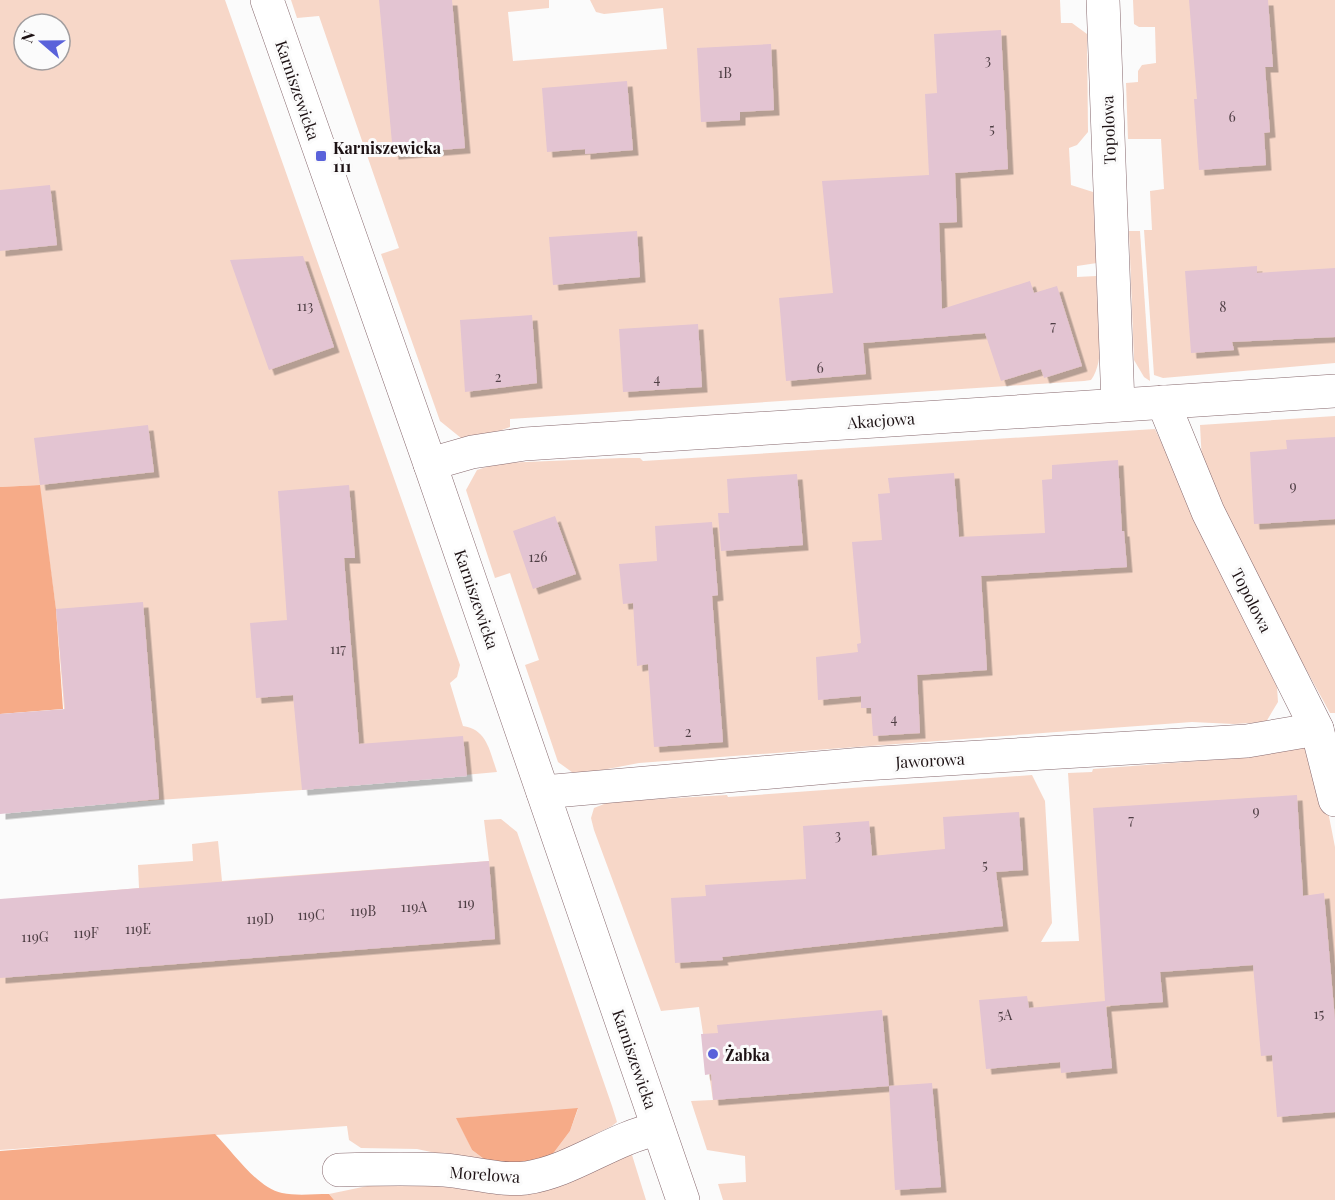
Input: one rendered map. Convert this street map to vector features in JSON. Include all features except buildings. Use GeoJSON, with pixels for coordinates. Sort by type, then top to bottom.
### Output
{"type":"FeatureCollection","features":[{"type":"Feature","properties":{"kind":"street","name":"Karniszewicka"},"geometry":{"type":"LineString","coordinates":[[267,0],[430,464],[683,1200]]}},
{"type":"Feature","properties":{"kind":"street","name":"Topolowa"},"geometry":{"type":"LineString","coordinates":[[1103,0],[1118,405]]}},
{"type":"Feature","properties":{"kind":"street","name":"Akacjowa"},"geometry":{"type":"LineString","coordinates":[[430,464],[472,452],[525,444],[1335,391]]}},
{"type":"Feature","properties":{"kind":"street","name":"Topolowa"},"geometry":{"type":"LineString","coordinates":[[1163,402],[1208,512],[1317,729],[1335,800]]}},
{"type":"Feature","properties":{"kind":"street","name":"Jaworowa"},"geometry":{"type":"LineString","coordinates":[[543,792],[863,764],[1247,741],[1317,729]]}},
{"type":"Feature","properties":{"kind":"street","name":"Morelowa"},"geometry":{"type":"LineString","coordinates":[[339,1170],[445,1170],[490,1177],[525,1178],[557,1170],[631,1136],[658,1129]]}},
{"type":"Feature","properties":{"kind":"shaded area"},"geometry":{"type":"Polygon","coordinates":[[[0,0],[225,0],[460,665],[457,677],[450,683],[463,726],[471,728],[482,737],[497,772],[302,790],[72,806],[56,609],[39,485],[0,487],[0,0]]]}},
{"type":"Feature","properties":{"kind":"shaded area"},"geometry":{"type":"Polygon","coordinates":[[[291,0],[549,0],[549,8],[508,12],[513,61],[667,49],[663,8],[604,14],[596,12],[590,0],[1060,0],[1061,23],[1072,23],[1087,34],[1088,132],[1077,145],[1069,148],[1071,185],[1093,192],[1097,263],[1077,266],[1077,277],[1096,276],[1100,345],[1096,370],[1091,380],[1084,381],[510,419],[510,427],[486,436],[461,438],[440,421],[381,254],[399,248],[319,16],[297,18],[291,0]]]}},
{"type":"Feature","properties":{"kind":"shaded area"},"geometry":{"type":"Polygon","coordinates":[[[1133,0],[1335,0],[1335,363],[1163,378],[1154,375],[1144,230],[1152,230],[1150,191],[1164,189],[1161,139],[1128,139],[1126,83],[1138,82],[1138,71],[1142,65],[1156,63],[1155,27],[1139,27],[1134,24],[1133,0]]]}},
{"type":"Feature","properties":{"kind":"shaded area"},"geometry":{"type":"Polygon","coordinates":[[[1129,231],[1140,231],[1150,381],[1144,377],[1134,360],[1129,231]]]}},
{"type":"Feature","properties":{"kind":"shaded area"},"geometry":{"type":"Polygon","coordinates":[[[1335,416],[1335,713],[1330,713],[1246,560],[1202,463],[1200,425],[1335,416]]]}},
{"type":"Feature","properties":{"kind":"shaded area"},"geometry":{"type":"Polygon","coordinates":[[[1155,429],[1277,687],[1278,702],[1266,722],[1234,724],[1192,722],[639,763],[576,775],[558,762],[525,665],[539,660],[510,573],[495,578],[466,490],[477,470],[499,463],[621,458],[640,458],[643,461],[1155,429]]]}},
{"type":"Feature","properties":{"kind":"shaded area"},"geometry":{"type":"Polygon","coordinates":[[[40,485],[56,609],[63,709],[0,714],[0,487],[40,485]]]}},
{"type":"Feature","properties":{"kind":"shaded area"},"geometry":{"type":"Polygon","coordinates":[[[1308,745],[1318,760],[1335,847],[1335,1200],[723,1200],[718,1184],[746,1182],[745,1156],[707,1150],[691,1101],[713,1100],[699,1007],[661,1011],[594,830],[591,818],[594,808],[609,802],[727,795],[728,797],[1032,775],[1045,801],[1052,923],[1041,942],[1079,941],[1068,773],[1238,758],[1308,745]]]}},
{"type":"Feature","properties":{"kind":"shaded area"},"geometry":{"type":"Polygon","coordinates":[[[501,819],[517,832],[612,1106],[617,1122],[612,1126],[567,1148],[546,1163],[570,1131],[578,1109],[457,1118],[472,1150],[492,1165],[417,1149],[361,1148],[349,1140],[347,1126],[0,1150],[0,900],[139,888],[138,865],[193,861],[192,844],[218,841],[222,881],[489,861],[484,820],[501,819]]]}},
{"type":"Feature","properties":{"kind":"shaded area"},"geometry":{"type":"Polygon","coordinates":[[[578,1108],[570,1131],[546,1163],[492,1165],[472,1150],[456,1118],[578,1108]]]}},
{"type":"Feature","properties":{"kind":"shaded area"},"geometry":{"type":"Polygon","coordinates":[[[215,1134],[255,1177],[273,1190],[293,1194],[329,1194],[334,1200],[0,1200],[0,1151],[215,1134]]]}},
{"type":"Feature","properties":{"kind":"shaded area"},"geometry":{"type":"Polygon","coordinates":[[[632,1155],[646,1200],[334,1200],[329,1194],[377,1184],[422,1184],[479,1191],[632,1155]]]}},
{"type":"Feature","properties":{"kind":"place","name":"Karniszewicka 111"},"geometry":{"type":"Point","coordinates":[321,156]}},
{"type":"Feature","properties":{"kind":"place","name":"Żabka"},"geometry":{"type":"Point","coordinates":[713,1054]}}]}
